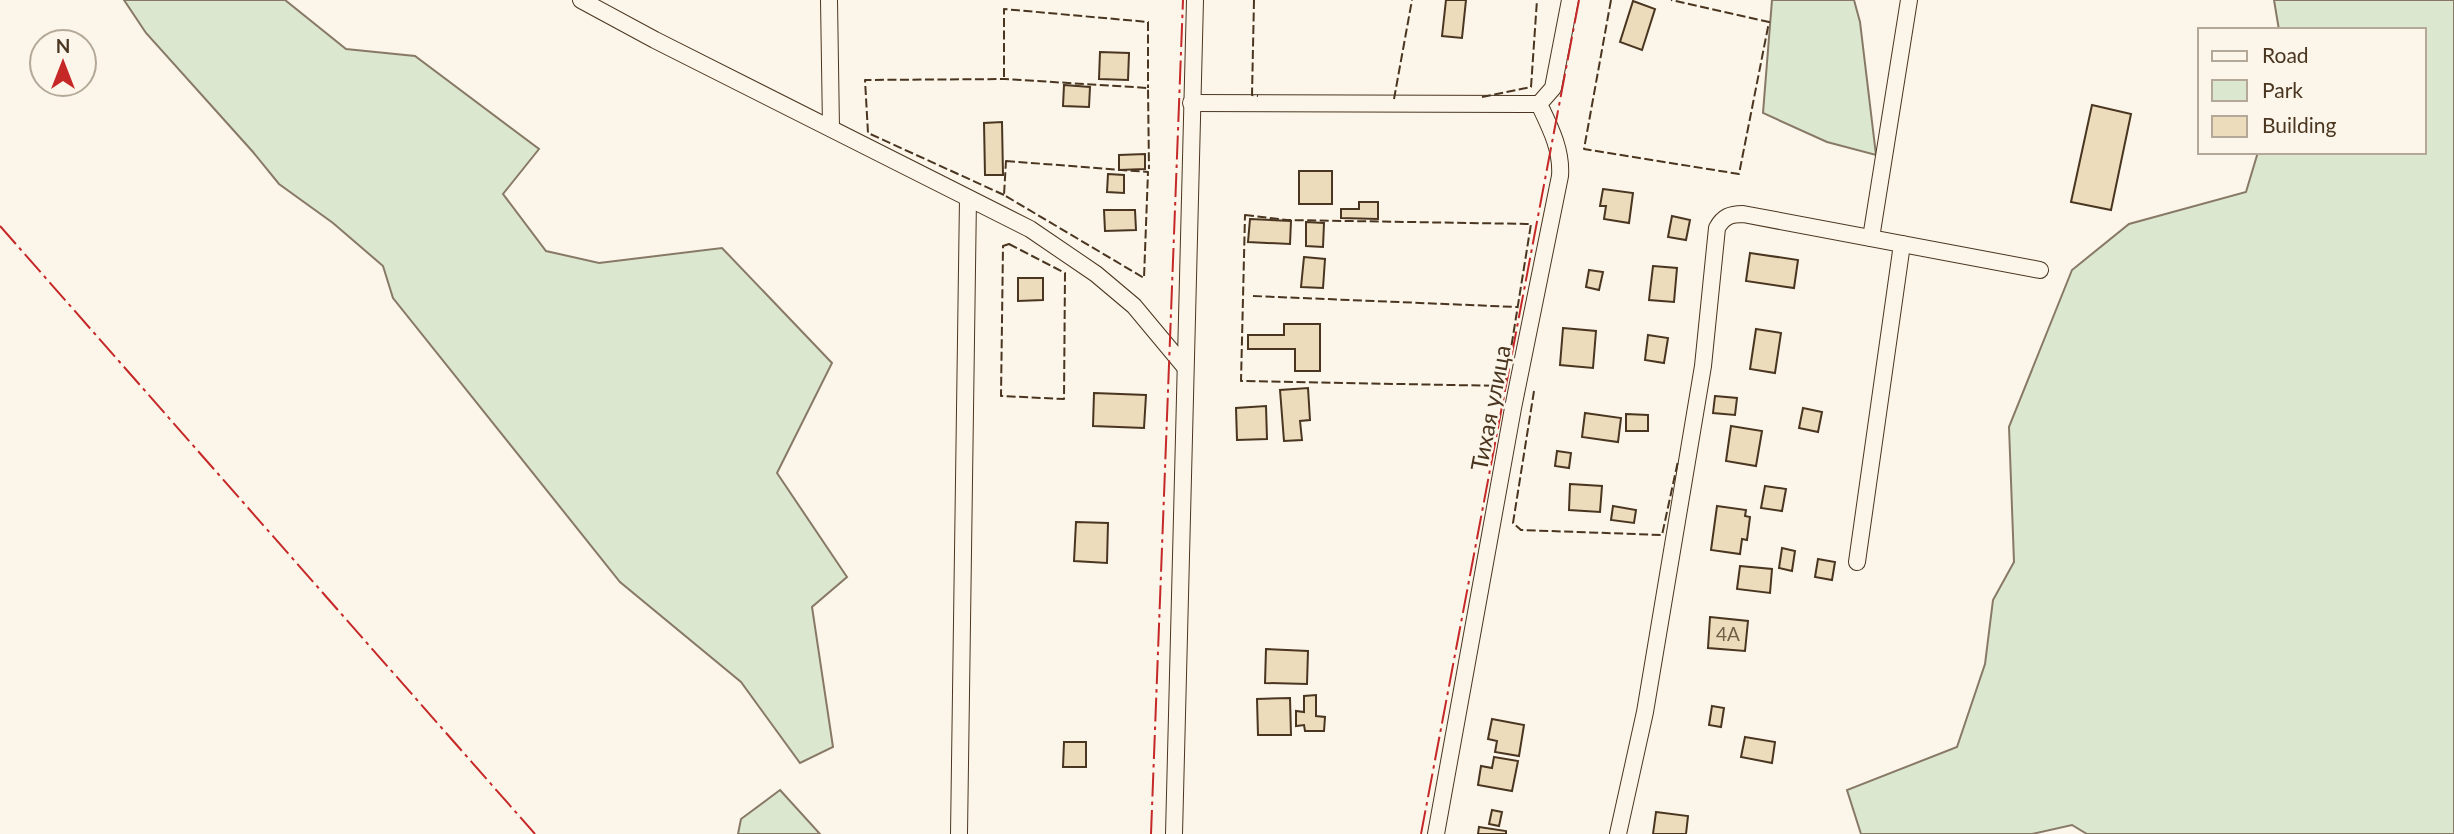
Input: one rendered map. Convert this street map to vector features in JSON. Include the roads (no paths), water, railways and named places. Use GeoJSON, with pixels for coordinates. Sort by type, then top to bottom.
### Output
{"type":"FeatureCollection","features":[{"type":"Feature","properties":{"kind":"street"},"geometry":{"type":"LineString","coordinates":[[581,0],[654,40],[1030,229],[1096,274],[1134,306],[1184,366]]}},
{"type":"Feature","properties":{"kind":"street"},"geometry":{"type":"LineString","coordinates":[[829,0],[831,128]]}},
{"type":"Feature","properties":{"kind":"street"},"geometry":{"type":"LineString","coordinates":[[1174,834],[1195,0]]}},
{"type":"Feature","properties":{"kind":"street"},"geometry":{"type":"LineString","coordinates":[[1191,103],[1539,104],[1553,88],[1570,0]]}},
{"type":"Feature","properties":{"kind":"street"},"geometry":{"type":"LineString","coordinates":[[1871,238],[1909,0]]}},
{"type":"Feature","properties":{"kind":"street","name":"Тихая улица"},"geometry":{"type":"LineString","coordinates":[[1436,834],[1513,408],[1560,176],[1558,149],[1539,104]]}},
{"type":"Feature","properties":{"kind":"street"},"geometry":{"type":"LineString","coordinates":[[958,834],[968,198]]}},
{"type":"Feature","properties":{"kind":"street"},"geometry":{"type":"LineString","coordinates":[[1618,834],[1644,712],[1703,366],[1717,228],[1727,216],[1742,214],[2040,270]]}},
{"type":"Feature","properties":{"kind":"street"},"geometry":{"type":"LineString","coordinates":[[1857,562],[1902,244]]}}]}
